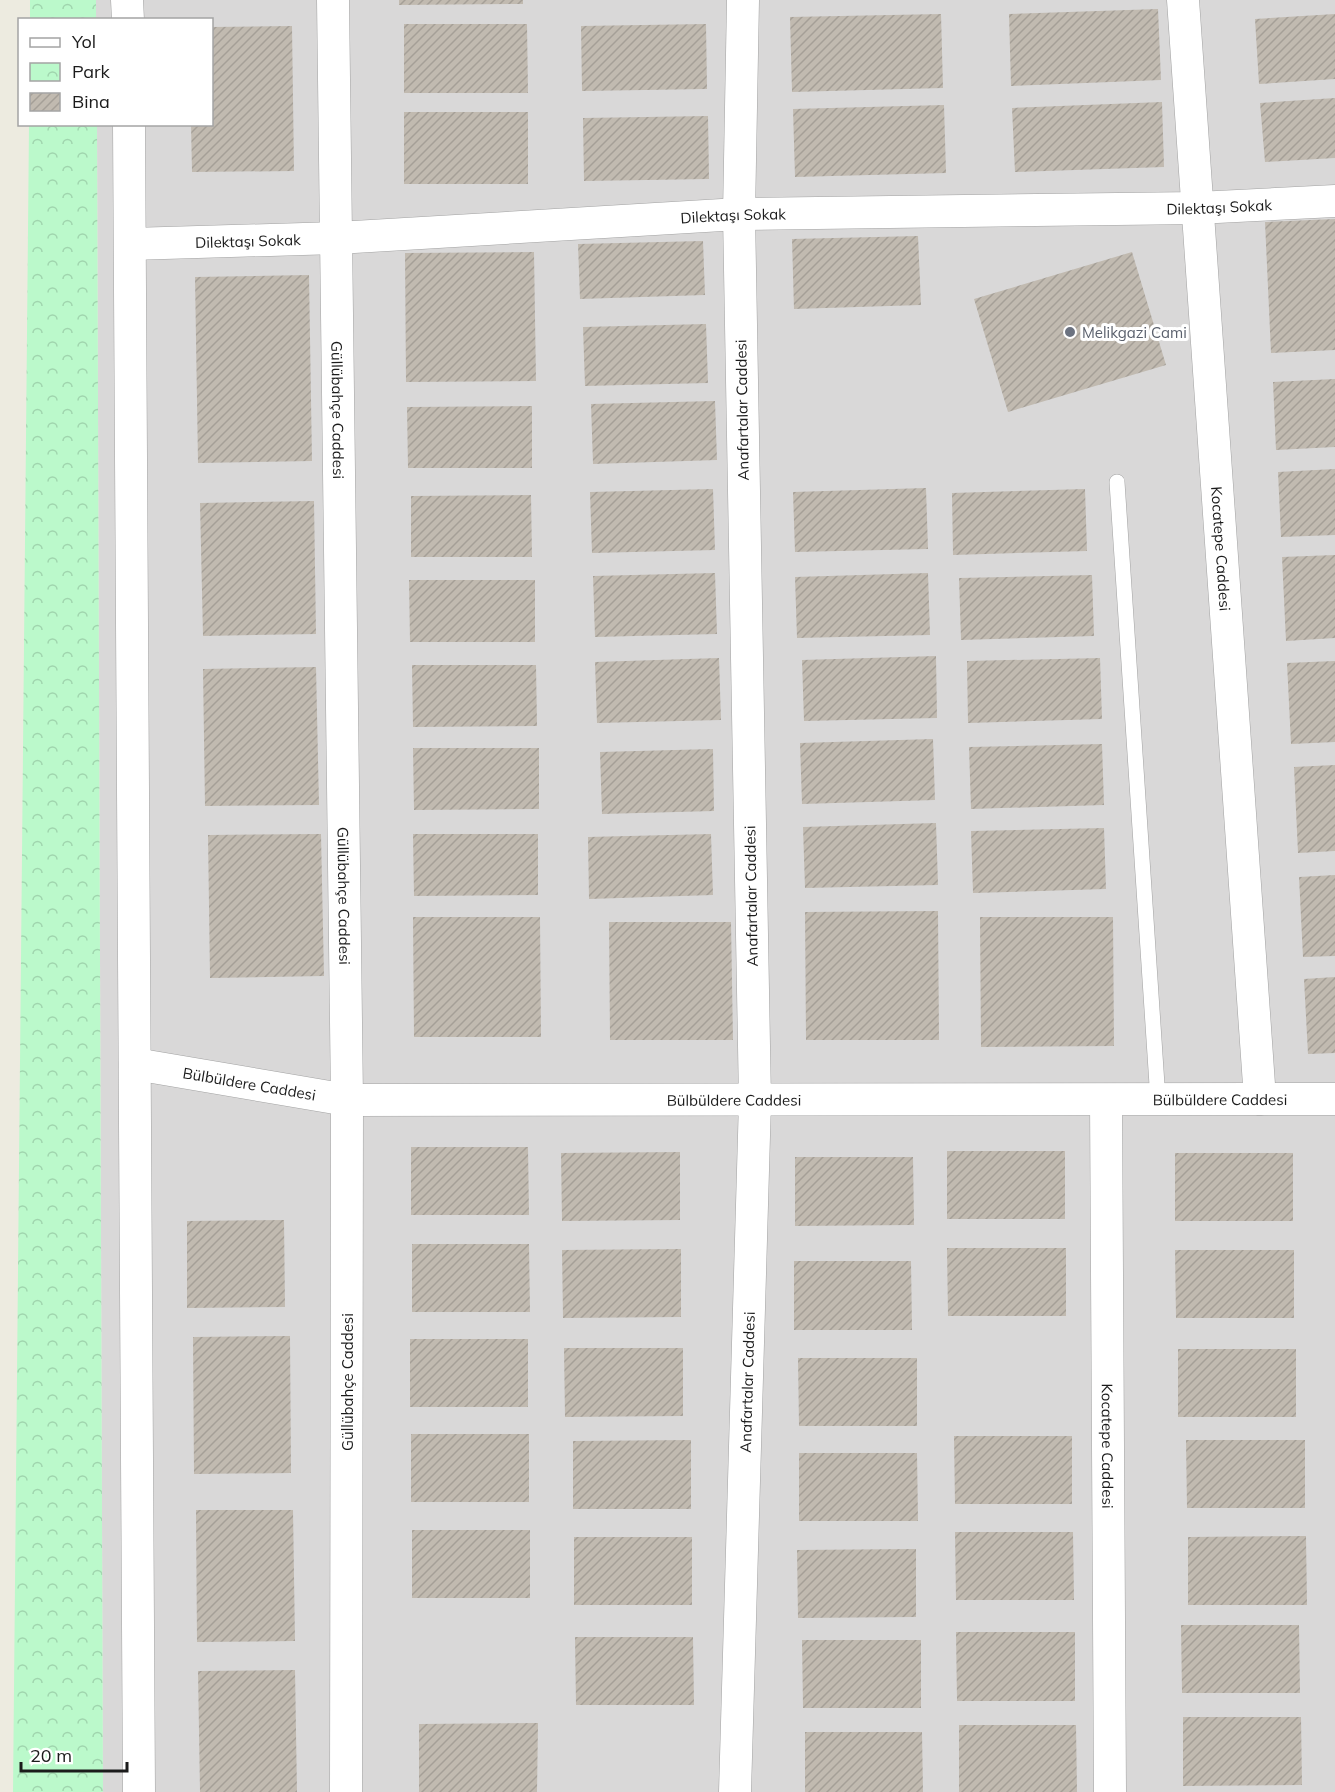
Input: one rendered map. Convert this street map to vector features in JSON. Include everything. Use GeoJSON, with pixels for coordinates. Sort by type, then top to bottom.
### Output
{"type":"FeatureCollection","features":[{"type":"Feature","properties":{"kind":"street"},"geometry":{"type":"LineString","coordinates":[[127,0],[128,18]]}},
{"type":"Feature","properties":{"kind":"street","name":"Güllübahçe Caddesi"},"geometry":{"type":"LineString","coordinates":[[333,0],[347,1100],[346,1792]]}},
{"type":"Feature","properties":{"kind":"street","name":"Anafartalar Caddesi"},"geometry":{"type":"LineString","coordinates":[[735,1792],[755,1101],[739,214],[742,0]]}},
{"type":"Feature","properties":{"kind":"street","name":"Kocatepe Caddesi"},"geometry":{"type":"LineString","coordinates":[[1183,0],[1260,1099]]}},
{"type":"Feature","properties":{"kind":"street"},"geometry":{"type":"LineString","coordinates":[[129,126],[139,1792]]}},
{"type":"Feature","properties":{"kind":"street","name":"Dilektaşı Sokak"},"geometry":{"type":"LineString","coordinates":[[131,244],[337,238],[739,214],[1197,208],[1335,201]]}},
{"type":"Feature","properties":{"kind":"street","name":"Bülbüldere Caddesi"},"geometry":{"type":"LineString","coordinates":[[135,1064],[347,1100],[1335,1099]]}},
{"type":"Feature","properties":{"kind":"street","name":"Kocatepe Caddesi"},"geometry":{"type":"LineString","coordinates":[[1106,1100],[1110,1792]]}},
{"type":"Feature","properties":{"kind":"lane"},"geometry":{"type":"LineString","coordinates":[[1117,482],[1158,1100]]}},
{"type":"Feature","properties":{"kind":"shaded area"},"geometry":{"type":"Polygon","coordinates":[[[96,0],[1335,0],[1335,1792],[103,1792],[97,126],[213,126],[213,18],[96,18],[96,0]]]}},
{"type":"Feature","properties":{"kind":"green space"},"geometry":{"type":"Polygon","coordinates":[[[30,0],[96,0],[96,18],[30,18],[30,0]]]}},
{"type":"Feature","properties":{"kind":"green space"},"geometry":{"type":"Polygon","coordinates":[[[29,126],[97,126],[103,1792],[13,1792],[29,126]]]}},
{"type":"Feature","properties":{"kind":"building"},"geometry":{"type":"Polygon","coordinates":[[[399,0],[523,0],[523,4],[399,5],[399,0]]]}},
{"type":"Feature","properties":{"kind":"building"},"geometry":{"type":"Polygon","coordinates":[[[1158,9],[1161,80],[1011,86],[1009,14],[1158,9]]]}},
{"type":"Feature","properties":{"kind":"building"},"geometry":{"type":"Polygon","coordinates":[[[941,14],[943,88],[792,92],[790,17],[941,14]]]}},
{"type":"Feature","properties":{"kind":"building"},"geometry":{"type":"Polygon","coordinates":[[[1335,14],[1335,79],[1259,84],[1255,19],[1335,14]]]}},
{"type":"Feature","properties":{"kind":"building"},"geometry":{"type":"Polygon","coordinates":[[[404,24],[527,24],[528,93],[404,93],[404,24]]]}},
{"type":"Feature","properties":{"kind":"building"},"geometry":{"type":"Polygon","coordinates":[[[706,24],[707,89],[582,91],[581,26],[706,24]]]}},
{"type":"Feature","properties":{"kind":"building"},"geometry":{"type":"Polygon","coordinates":[[[292,26],[294,171],[192,172],[191,126],[213,126],[213,27],[292,26]]]}},
{"type":"Feature","properties":{"kind":"building"},"geometry":{"type":"Polygon","coordinates":[[[1335,98],[1335,158],[1265,162],[1260,103],[1335,98]]]}},
{"type":"Feature","properties":{"kind":"building"},"geometry":{"type":"Polygon","coordinates":[[[1162,102],[1164,167],[1015,172],[1012,108],[1162,102]]]}},
{"type":"Feature","properties":{"kind":"building"},"geometry":{"type":"Polygon","coordinates":[[[944,105],[946,173],[795,177],[793,109],[944,105]]]}},
{"type":"Feature","properties":{"kind":"building"},"geometry":{"type":"Polygon","coordinates":[[[404,112],[528,112],[528,184],[404,184],[404,112]]]}},
{"type":"Feature","properties":{"kind":"building"},"geometry":{"type":"Polygon","coordinates":[[[708,116],[709,179],[584,181],[583,118],[708,116]]]}},
{"type":"Feature","properties":{"kind":"building"},"geometry":{"type":"Polygon","coordinates":[[[1335,219],[1335,350],[1271,353],[1265,222],[1335,219]]]}},
{"type":"Feature","properties":{"kind":"building"},"geometry":{"type":"Polygon","coordinates":[[[918,236],[921,305],[794,309],[792,239],[918,236]]]}},
{"type":"Feature","properties":{"kind":"building"},"geometry":{"type":"Polygon","coordinates":[[[703,241],[705,295],[580,299],[578,244],[703,241]]]}},
{"type":"Feature","properties":{"kind":"building"},"geometry":{"type":"Polygon","coordinates":[[[534,252],[536,381],[406,382],[405,253],[534,252]]]}},
{"type":"Feature","properties":{"kind":"building","name":"Melikgazi Cami"},"geometry":{"type":"Polygon","coordinates":[[[1132,252],[1166,365],[1008,412],[974,299],[1132,252]]]}},
{"type":"Feature","properties":{"kind":"building"},"geometry":{"type":"Polygon","coordinates":[[[309,275],[312,461],[198,463],[195,277],[309,275]]]}},
{"type":"Feature","properties":{"kind":"building"},"geometry":{"type":"Polygon","coordinates":[[[706,324],[708,383],[585,386],[583,327],[706,324]]]}},
{"type":"Feature","properties":{"kind":"building"},"geometry":{"type":"Polygon","coordinates":[[[1335,379],[1335,447],[1276,450],[1273,382],[1335,379]]]}},
{"type":"Feature","properties":{"kind":"building"},"geometry":{"type":"Polygon","coordinates":[[[715,401],[717,460],[593,464],[591,404],[715,401]]]}},
{"type":"Feature","properties":{"kind":"building"},"geometry":{"type":"Polygon","coordinates":[[[532,406],[532,468],[408,468],[407,407],[532,406]]]}},
{"type":"Feature","properties":{"kind":"building"},"geometry":{"type":"Polygon","coordinates":[[[1335,469],[1335,535],[1281,537],[1278,472],[1335,469]]]}},
{"type":"Feature","properties":{"kind":"building"},"geometry":{"type":"Polygon","coordinates":[[[926,488],[928,549],[795,552],[793,492],[926,488]]]}},
{"type":"Feature","properties":{"kind":"building"},"geometry":{"type":"Polygon","coordinates":[[[713,489],[715,550],[592,553],[590,492],[713,489]]]}},
{"type":"Feature","properties":{"kind":"building"},"geometry":{"type":"Polygon","coordinates":[[[1085,489],[1087,551],[953,555],[952,493],[1085,489]]]}},
{"type":"Feature","properties":{"kind":"building"},"geometry":{"type":"Polygon","coordinates":[[[531,495],[532,557],[411,557],[411,496],[531,495]]]}},
{"type":"Feature","properties":{"kind":"building"},"geometry":{"type":"Polygon","coordinates":[[[314,501],[316,634],[203,636],[200,503],[314,501]]]}},
{"type":"Feature","properties":{"kind":"building"},"geometry":{"type":"Polygon","coordinates":[[[1335,555],[1335,638],[1286,641],[1282,557],[1335,555]]]}},
{"type":"Feature","properties":{"kind":"building"},"geometry":{"type":"Polygon","coordinates":[[[715,573],[717,634],[595,637],[593,576],[715,573]]]}},
{"type":"Feature","properties":{"kind":"building"},"geometry":{"type":"Polygon","coordinates":[[[928,573],[930,635],[797,638],[795,577],[928,573]]]}},
{"type":"Feature","properties":{"kind":"building"},"geometry":{"type":"Polygon","coordinates":[[[1092,575],[1094,636],[961,640],[959,578],[1092,575]]]}},
{"type":"Feature","properties":{"kind":"building"},"geometry":{"type":"Polygon","coordinates":[[[409,580],[535,580],[535,642],[410,642],[409,580]]]}},
{"type":"Feature","properties":{"kind":"building"},"geometry":{"type":"Polygon","coordinates":[[[936,656],[937,718],[804,721],[802,660],[936,656]]]}},
{"type":"Feature","properties":{"kind":"building"},"geometry":{"type":"Polygon","coordinates":[[[719,658],[721,720],[597,723],[595,662],[719,658]]]}},
{"type":"Feature","properties":{"kind":"building"},"geometry":{"type":"Polygon","coordinates":[[[1100,658],[1102,719],[968,723],[967,661],[1100,658]]]}},
{"type":"Feature","properties":{"kind":"building"},"geometry":{"type":"Polygon","coordinates":[[[1335,661],[1335,742],[1291,744],[1287,663],[1335,661]]]}},
{"type":"Feature","properties":{"kind":"building"},"geometry":{"type":"Polygon","coordinates":[[[412,665],[536,665],[537,726],[413,727],[412,665]]]}},
{"type":"Feature","properties":{"kind":"building"},"geometry":{"type":"Polygon","coordinates":[[[316,667],[319,805],[205,806],[203,669],[316,667]]]}},
{"type":"Feature","properties":{"kind":"building"},"geometry":{"type":"Polygon","coordinates":[[[933,739],[935,800],[802,804],[800,743],[933,739]]]}},
{"type":"Feature","properties":{"kind":"building"},"geometry":{"type":"Polygon","coordinates":[[[1102,744],[1104,805],[971,809],[969,747],[1102,744]]]}},
{"type":"Feature","properties":{"kind":"building"},"geometry":{"type":"Polygon","coordinates":[[[413,748],[539,748],[539,809],[414,810],[413,748]]]}},
{"type":"Feature","properties":{"kind":"building"},"geometry":{"type":"Polygon","coordinates":[[[713,749],[714,811],[602,814],[600,752],[713,749]]]}},
{"type":"Feature","properties":{"kind":"building"},"geometry":{"type":"Polygon","coordinates":[[[1335,765],[1335,851],[1298,853],[1294,767],[1335,765]]]}},
{"type":"Feature","properties":{"kind":"building"},"geometry":{"type":"Polygon","coordinates":[[[936,823],[938,885],[805,888],[803,827],[936,823]]]}},
{"type":"Feature","properties":{"kind":"building"},"geometry":{"type":"Polygon","coordinates":[[[1104,828],[1106,889],[973,893],[971,831],[1104,828]]]}},
{"type":"Feature","properties":{"kind":"building"},"geometry":{"type":"Polygon","coordinates":[[[321,834],[324,976],[210,978],[208,835],[321,834]]]}},
{"type":"Feature","properties":{"kind":"building"},"geometry":{"type":"Polygon","coordinates":[[[413,834],[538,834],[538,895],[414,896],[413,834]]]}},
{"type":"Feature","properties":{"kind":"building"},"geometry":{"type":"Polygon","coordinates":[[[711,834],[713,895],[589,899],[588,837],[711,834]]]}},
{"type":"Feature","properties":{"kind":"building"},"geometry":{"type":"Polygon","coordinates":[[[1335,875],[1335,956],[1303,957],[1299,877],[1335,875]]]}},
{"type":"Feature","properties":{"kind":"building"},"geometry":{"type":"Polygon","coordinates":[[[938,911],[939,1040],[806,1040],[805,912],[938,911]]]}},
{"type":"Feature","properties":{"kind":"building"},"geometry":{"type":"Polygon","coordinates":[[[413,917],[540,917],[541,1037],[414,1037],[413,917]]]}},
{"type":"Feature","properties":{"kind":"building"},"geometry":{"type":"Polygon","coordinates":[[[980,917],[1113,917],[1114,1046],[981,1047],[980,917]]]}},
{"type":"Feature","properties":{"kind":"building"},"geometry":{"type":"Polygon","coordinates":[[[609,922],[731,922],[733,1040],[610,1040],[609,922]]]}},
{"type":"Feature","properties":{"kind":"building"},"geometry":{"type":"Polygon","coordinates":[[[1335,977],[1335,1053],[1308,1054],[1304,979],[1335,977]]]}},
{"type":"Feature","properties":{"kind":"building"},"geometry":{"type":"Polygon","coordinates":[[[411,1147],[528,1147],[529,1215],[411,1215],[411,1147]]]}},
{"type":"Feature","properties":{"kind":"building"},"geometry":{"type":"Polygon","coordinates":[[[947,1151],[1065,1151],[1065,1219],[947,1219],[947,1151]]]}},
{"type":"Feature","properties":{"kind":"building"},"geometry":{"type":"Polygon","coordinates":[[[680,1152],[680,1220],[562,1221],[561,1153],[680,1152]]]}},
{"type":"Feature","properties":{"kind":"building"},"geometry":{"type":"Polygon","coordinates":[[[1175,1153],[1293,1153],[1293,1221],[1175,1221],[1175,1153]]]}},
{"type":"Feature","properties":{"kind":"building"},"geometry":{"type":"Polygon","coordinates":[[[795,1157],[913,1157],[914,1225],[795,1226],[795,1157]]]}},
{"type":"Feature","properties":{"kind":"building"},"geometry":{"type":"Polygon","coordinates":[[[284,1220],[285,1307],[187,1308],[187,1221],[284,1220]]]}},
{"type":"Feature","properties":{"kind":"building"},"geometry":{"type":"Polygon","coordinates":[[[412,1244],[529,1244],[530,1312],[412,1312],[412,1244]]]}},
{"type":"Feature","properties":{"kind":"building"},"geometry":{"type":"Polygon","coordinates":[[[947,1248],[1066,1248],[1066,1316],[948,1316],[947,1248]]]}},
{"type":"Feature","properties":{"kind":"building"},"geometry":{"type":"Polygon","coordinates":[[[681,1249],[681,1317],[563,1318],[562,1250],[681,1249]]]}},
{"type":"Feature","properties":{"kind":"building"},"geometry":{"type":"Polygon","coordinates":[[[1175,1250],[1294,1250],[1294,1318],[1176,1318],[1175,1250]]]}},
{"type":"Feature","properties":{"kind":"building"},"geometry":{"type":"Polygon","coordinates":[[[794,1261],[911,1261],[912,1330],[794,1330],[794,1261]]]}},
{"type":"Feature","properties":{"kind":"building"},"geometry":{"type":"Polygon","coordinates":[[[290,1336],[291,1473],[194,1474],[193,1337],[290,1336]]]}},
{"type":"Feature","properties":{"kind":"building"},"geometry":{"type":"Polygon","coordinates":[[[410,1339],[528,1339],[528,1407],[410,1407],[410,1339]]]}},
{"type":"Feature","properties":{"kind":"building"},"geometry":{"type":"Polygon","coordinates":[[[564,1348],[683,1348],[683,1416],[565,1417],[564,1348]]]}},
{"type":"Feature","properties":{"kind":"building"},"geometry":{"type":"Polygon","coordinates":[[[1178,1349],[1296,1349],[1296,1417],[1178,1417],[1178,1349]]]}},
{"type":"Feature","properties":{"kind":"building"},"geometry":{"type":"Polygon","coordinates":[[[798,1358],[917,1358],[917,1426],[799,1426],[798,1358]]]}},
{"type":"Feature","properties":{"kind":"building"},"geometry":{"type":"Polygon","coordinates":[[[411,1434],[529,1434],[529,1502],[411,1502],[411,1434]]]}},
{"type":"Feature","properties":{"kind":"building"},"geometry":{"type":"Polygon","coordinates":[[[954,1436],[1072,1436],[1072,1504],[955,1504],[954,1436]]]}},
{"type":"Feature","properties":{"kind":"building"},"geometry":{"type":"Polygon","coordinates":[[[691,1440],[691,1509],[573,1509],[573,1441],[691,1440]]]}},
{"type":"Feature","properties":{"kind":"building"},"geometry":{"type":"Polygon","coordinates":[[[1186,1440],[1305,1440],[1305,1508],[1187,1508],[1186,1440]]]}},
{"type":"Feature","properties":{"kind":"building"},"geometry":{"type":"Polygon","coordinates":[[[799,1453],[917,1453],[918,1521],[799,1521],[799,1453]]]}},
{"type":"Feature","properties":{"kind":"building"},"geometry":{"type":"Polygon","coordinates":[[[196,1510],[293,1510],[295,1641],[197,1642],[196,1510]]]}},
{"type":"Feature","properties":{"kind":"building"},"geometry":{"type":"Polygon","coordinates":[[[412,1530],[530,1530],[530,1598],[412,1598],[412,1530]]]}},
{"type":"Feature","properties":{"kind":"building"},"geometry":{"type":"Polygon","coordinates":[[[955,1532],[1073,1532],[1074,1600],[956,1600],[955,1532]]]}},
{"type":"Feature","properties":{"kind":"building"},"geometry":{"type":"Polygon","coordinates":[[[1306,1536],[1307,1605],[1188,1605],[1188,1537],[1306,1536]]]}},
{"type":"Feature","properties":{"kind":"building"},"geometry":{"type":"Polygon","coordinates":[[[574,1537],[692,1537],[692,1605],[574,1605],[574,1537]]]}},
{"type":"Feature","properties":{"kind":"building"},"geometry":{"type":"Polygon","coordinates":[[[916,1549],[916,1617],[798,1618],[797,1550],[916,1549]]]}},
{"type":"Feature","properties":{"kind":"building"},"geometry":{"type":"Polygon","coordinates":[[[1181,1625],[1299,1625],[1300,1693],[1182,1693],[1181,1625]]]}},
{"type":"Feature","properties":{"kind":"building"},"geometry":{"type":"Polygon","coordinates":[[[956,1632],[1075,1632],[1075,1701],[957,1701],[956,1632]]]}},
{"type":"Feature","properties":{"kind":"building"},"geometry":{"type":"Polygon","coordinates":[[[575,1637],[693,1637],[694,1705],[576,1705],[575,1637]]]}},
{"type":"Feature","properties":{"kind":"building"},"geometry":{"type":"Polygon","coordinates":[[[802,1640],[921,1640],[921,1708],[803,1708],[802,1640]]]}},
{"type":"Feature","properties":{"kind":"building"},"geometry":{"type":"Polygon","coordinates":[[[295,1670],[297,1792],[200,1792],[198,1671],[295,1670]]]}},
{"type":"Feature","properties":{"kind":"building"},"geometry":{"type":"Polygon","coordinates":[[[1183,1717],[1301,1717],[1302,1785],[1183,1786],[1183,1717]]]}},
{"type":"Feature","properties":{"kind":"building"},"geometry":{"type":"Polygon","coordinates":[[[538,1723],[537,1792],[419,1792],[419,1724],[538,1723]]]}},
{"type":"Feature","properties":{"kind":"building"},"geometry":{"type":"Polygon","coordinates":[[[959,1725],[1076,1725],[1077,1792],[959,1792],[959,1725]]]}},
{"type":"Feature","properties":{"kind":"building"},"geometry":{"type":"Polygon","coordinates":[[[805,1732],[922,1732],[923,1792],[805,1792],[805,1732]]]}},
{"type":"Feature","properties":{"kind":"place","name":"Melikgazi Cami"},"geometry":{"type":"Point","coordinates":[1070,332]}}]}
